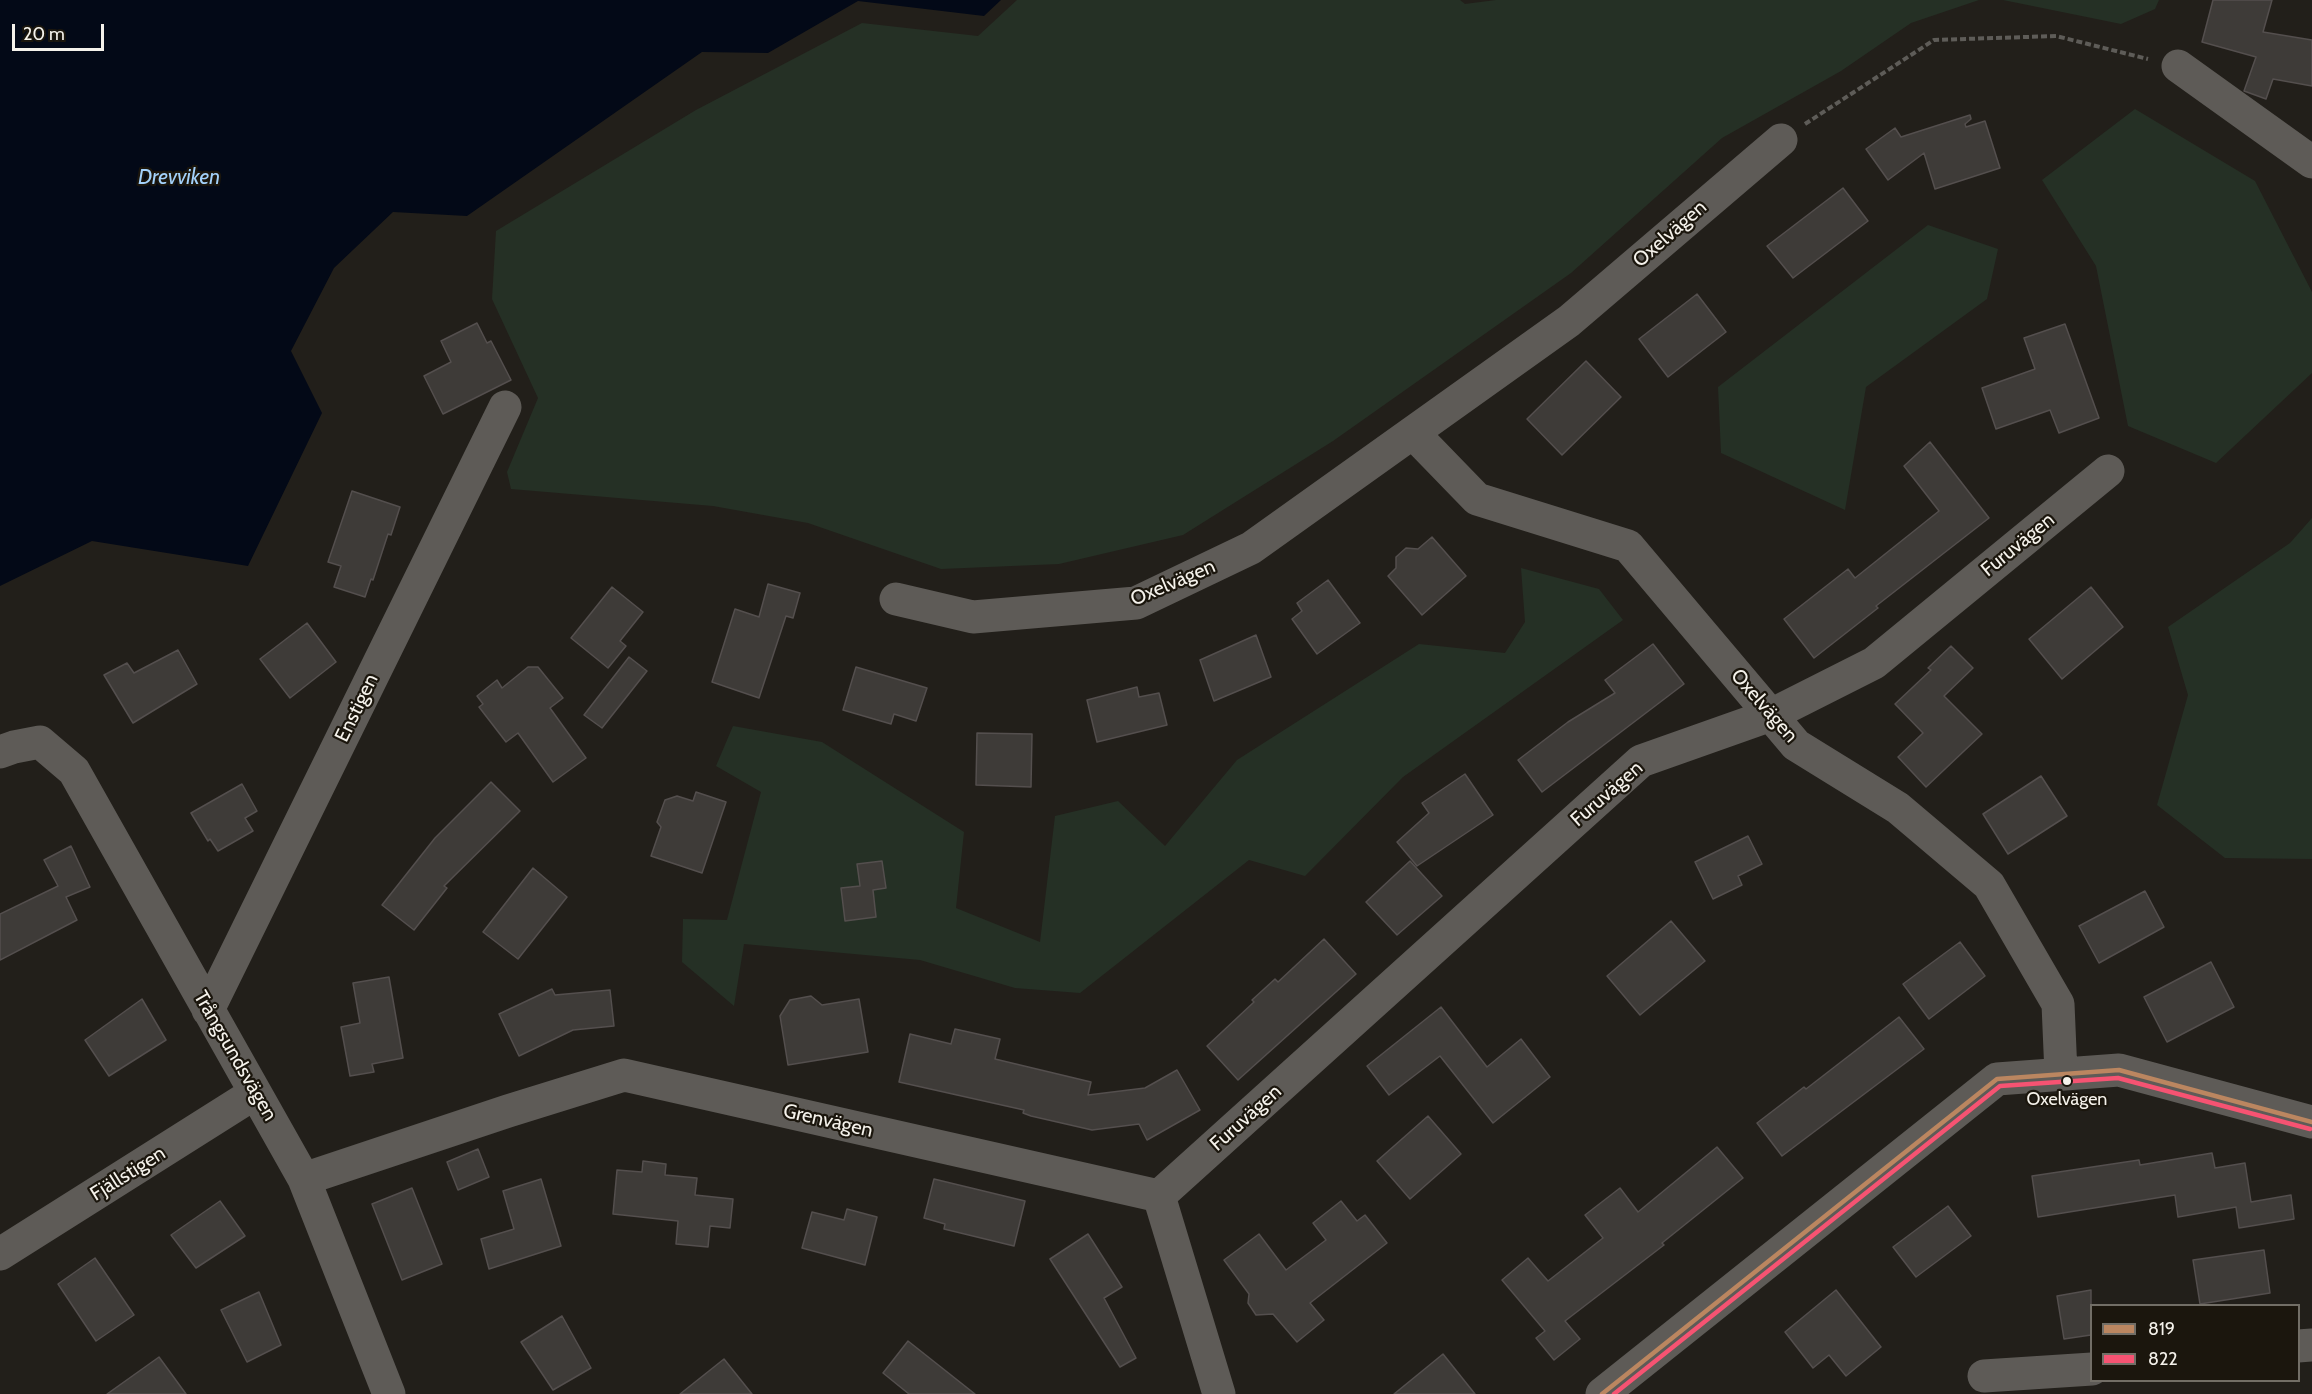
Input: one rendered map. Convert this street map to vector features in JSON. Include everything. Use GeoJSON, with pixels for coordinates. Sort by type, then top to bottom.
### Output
{"type":"FeatureCollection","features":[{"type":"Feature","properties":{"kind":"street"},"geometry":{"type":"LineString","coordinates":[[2178,66],[2312,162]]}},
{"type":"Feature","properties":{"kind":"street","name":"Oxelvägen"},"geometry":{"type":"LineString","coordinates":[[896,599],[973,617],[1136,603],[1251,548],[1569,321],[1781,140]]}},
{"type":"Feature","properties":{"kind":"street","name":"Enstigen"},"geometry":{"type":"LineString","coordinates":[[208,1010],[505,407]]}},
{"type":"Feature","properties":{"kind":"street","name":"Oxelvägen"},"geometry":{"type":"LineString","coordinates":[[1413,433],[1477,499],[1628,546],[1796,745],[1898,808],[1989,885],[2058,1004],[2061,1074]]}},
{"type":"Feature","properties":{"kind":"street","name":"Furuvägen"},"geometry":{"type":"LineString","coordinates":[[1159,1196],[1641,761],[1771,715],[1874,663],[2108,471]]}},
{"type":"Feature","properties":{"kind":"street","name":"Trångsundsvägen"},"geometry":{"type":"LineString","coordinates":[[0,752],[40,742],[74,771],[304,1179],[389,1394]]}},
{"type":"Feature","properties":{"kind":"street"},"geometry":{"type":"LineString","coordinates":[[1602,1394],[1997,1078],[2119,1070],[2312,1122]]}},
{"type":"Feature","properties":{"kind":"street","name":"Grenvägen"},"geometry":{"type":"LineString","coordinates":[[304,1179],[508,1110],[624,1075],[1159,1196]]}},
{"type":"Feature","properties":{"kind":"street","name":"Fjällstigen"},"geometry":{"type":"LineString","coordinates":[[0,1254],[255,1093]]}},
{"type":"Feature","properties":{"kind":"street"},"geometry":{"type":"LineString","coordinates":[[1159,1196],[1219,1394]]}},
{"type":"Feature","properties":{"kind":"street"},"geometry":{"type":"LineString","coordinates":[[1984,1376],[2090,1369]]}},
{"type":"Feature","properties":{"kind":"path"},"geometry":{"type":"LineString","coordinates":[[1781,140],[1934,40],[2056,36],[2178,66]]}},
{"type":"Feature","properties":{"kind":"green space"},"geometry":{"type":"Polygon","coordinates":[[[1017,0],[1460,0],[1465,4],[1496,0],[1979,0],[1911,23],[1841,71],[1722,138],[1571,273],[1333,441],[1183,535],[1059,564],[941,569],[808,523],[713,506],[511,489],[507,472],[538,398],[492,299],[496,231],[696,110],[862,23],[978,36],[1017,0]]]}},
{"type":"Feature","properties":{"kind":"green space"},"geometry":{"type":"Polygon","coordinates":[[[2003,0],[2159,0],[2155,9],[2121,24],[2003,0]]]}},
{"type":"Feature","properties":{"kind":"green space"},"geometry":{"type":"Polygon","coordinates":[[[2135,109],[2255,181],[2312,292],[2312,373],[2216,463],[2128,426],[2096,266],[2042,180],[2135,109]]]}},
{"type":"Feature","properties":{"kind":"green space"},"geometry":{"type":"Polygon","coordinates":[[[1928,225],[1998,249],[1987,299],[1866,387],[1845,510],[1721,453],[1718,387],[1928,225]]]}},
{"type":"Feature","properties":{"kind":"green space"},"geometry":{"type":"Polygon","coordinates":[[[2312,518],[2312,859],[2225,858],[2157,805],[2188,695],[2168,627],[2290,543],[2312,518]]]}},
{"type":"Feature","properties":{"kind":"green space"},"geometry":{"type":"Polygon","coordinates":[[[1521,568],[1599,589],[1623,620],[1403,777],[1305,876],[1249,860],[1080,993],[1015,988],[920,960],[744,944],[734,1006],[682,962],[683,919],[727,920],[761,792],[716,766],[733,726],[822,742],[964,832],[956,908],[1040,942],[1055,816],[1118,801],[1165,846],[1237,760],[1419,644],[1505,653],[1525,622],[1521,568]]]}},
{"type":"Feature","properties":{"kind":"water","name":"Drevviken"},"geometry":{"type":"Polygon","coordinates":[[[0,0],[1001,0],[984,16],[858,1],[768,53],[702,52],[467,216],[393,212],[334,268],[291,351],[322,413],[248,566],[92,541],[0,586],[0,0]]]}},
{"type":"Feature","properties":{"kind":"building"},"geometry":{"type":"Polygon","coordinates":[[[2213,0],[2272,0],[2263,32],[2312,40],[2312,86],[2273,79],[2266,99],[2244,91],[2256,57],[2202,42],[2213,0]]]}},
{"type":"Feature","properties":{"kind":"building"},"geometry":{"type":"Polygon","coordinates":[[[1970,115],[1971,119],[1965,124],[1966,127],[1985,121],[2000,168],[1935,189],[1924,153],[1888,180],[1866,149],[1895,128],[1901,137],[1970,115]]]}},
{"type":"Feature","properties":{"kind":"building"},"geometry":{"type":"Polygon","coordinates":[[[1843,188],[1868,221],[1793,278],[1767,246],[1843,188]]]}},
{"type":"Feature","properties":{"kind":"building"},"geometry":{"type":"Polygon","coordinates":[[[1697,294],[1726,332],[1668,377],[1639,339],[1697,294]]]}},
{"type":"Feature","properties":{"kind":"building"},"geometry":{"type":"Polygon","coordinates":[[[477,323],[487,343],[491,341],[511,380],[443,414],[424,376],[451,362],[441,341],[477,323]]]}},
{"type":"Feature","properties":{"kind":"building"},"geometry":{"type":"Polygon","coordinates":[[[2065,324],[2099,418],[2059,433],[2050,410],[1996,429],[1982,388],[2035,369],[2024,338],[2065,324]]]}},
{"type":"Feature","properties":{"kind":"building"},"geometry":{"type":"Polygon","coordinates":[[[1586,361],[1621,397],[1562,455],[1527,419],[1586,361]]]}},
{"type":"Feature","properties":{"kind":"building"},"geometry":{"type":"Polygon","coordinates":[[[1930,442],[1989,518],[1876,606],[1878,608],[1814,658],[1784,619],[1848,569],[1855,578],[1939,511],[1904,466],[1930,442]]]}},
{"type":"Feature","properties":{"kind":"building"},"geometry":{"type":"Polygon","coordinates":[[[352,491],[400,507],[365,597],[334,587],[341,566],[328,562],[352,491]]]}},
{"type":"Feature","properties":{"kind":"building"},"geometry":{"type":"Polygon","coordinates":[[[1432,537],[1466,576],[1422,615],[1388,576],[1396,568],[1396,557],[1406,548],[1418,549],[1432,537]]]}},
{"type":"Feature","properties":{"kind":"building"},"geometry":{"type":"Polygon","coordinates":[[[1328,580],[1360,623],[1317,654],[1292,619],[1302,611],[1297,603],[1328,580]]]}},
{"type":"Feature","properties":{"kind":"building"},"geometry":{"type":"Polygon","coordinates":[[[768,584],[800,593],[793,618],[786,616],[759,698],[712,682],[735,609],[759,617],[768,584]]]}},
{"type":"Feature","properties":{"kind":"building"},"geometry":{"type":"Polygon","coordinates":[[[612,587],[643,612],[620,641],[626,646],[608,668],[571,638],[612,587]]]}},
{"type":"Feature","properties":{"kind":"building"},"geometry":{"type":"Polygon","coordinates":[[[2091,587],[2123,627],[2062,679],[2029,639],[2091,587]]]}},
{"type":"Feature","properties":{"kind":"building"},"geometry":{"type":"Polygon","coordinates":[[[307,623],[336,662],[290,698],[260,659],[307,623]]]}},
{"type":"Feature","properties":{"kind":"building"},"geometry":{"type":"Polygon","coordinates":[[[1256,635],[1271,677],[1214,701],[1200,660],[1256,635]]]}},
{"type":"Feature","properties":{"kind":"building"},"geometry":{"type":"Polygon","coordinates":[[[1653,644],[1684,684],[1542,792],[1518,760],[1568,722],[1615,693],[1605,680],[1653,644]]]}},
{"type":"Feature","properties":{"kind":"building"},"geometry":{"type":"Polygon","coordinates":[[[1951,646],[1973,668],[1944,696],[1982,734],[1926,787],[1898,757],[1923,733],[1895,704],[1931,670],[1928,668],[1951,646]]]}},
{"type":"Feature","properties":{"kind":"building"},"geometry":{"type":"Polygon","coordinates":[[[178,650],[197,684],[133,723],[104,675],[127,663],[134,673],[178,650]]]}},
{"type":"Feature","properties":{"kind":"building"},"geometry":{"type":"Polygon","coordinates":[[[629,657],[647,671],[602,728],[584,715],[629,657]]]}},
{"type":"Feature","properties":{"kind":"building"},"geometry":{"type":"Polygon","coordinates":[[[528,667],[538,667],[563,698],[550,708],[586,758],[553,782],[518,733],[506,742],[479,707],[483,704],[477,696],[497,680],[502,688],[528,667]]]}},
{"type":"Feature","properties":{"kind":"building"},"geometry":{"type":"Polygon","coordinates":[[[856,667],[927,688],[916,721],[894,714],[891,724],[843,710],[856,667]]]}},
{"type":"Feature","properties":{"kind":"building"},"geometry":{"type":"Polygon","coordinates":[[[1137,687],[1139,697],[1159,693],[1167,725],[1097,742],[1087,700],[1137,687]]]}},
{"type":"Feature","properties":{"kind":"building"},"geometry":{"type":"Polygon","coordinates":[[[977,733],[1032,734],[1031,787],[976,785],[977,733]]]}},
{"type":"Feature","properties":{"kind":"building"},"geometry":{"type":"Polygon","coordinates":[[[1465,774],[1493,815],[1417,866],[1397,842],[1429,813],[1422,803],[1465,774]]]}},
{"type":"Feature","properties":{"kind":"building"},"geometry":{"type":"Polygon","coordinates":[[[2041,776],[2067,816],[2008,854],[1983,814],[2041,776]]]}},
{"type":"Feature","properties":{"kind":"building"},"geometry":{"type":"Polygon","coordinates":[[[491,782],[520,811],[444,886],[447,888],[414,930],[382,905],[435,838],[491,782]]]}},
{"type":"Feature","properties":{"kind":"building"},"geometry":{"type":"Polygon","coordinates":[[[242,784],[257,811],[245,818],[253,831],[218,851],[210,839],[208,841],[191,813],[242,784]]]}},
{"type":"Feature","properties":{"kind":"building"},"geometry":{"type":"Polygon","coordinates":[[[696,792],[726,802],[702,873],[651,856],[661,827],[657,822],[665,800],[677,796],[693,801],[696,792]]]}},
{"type":"Feature","properties":{"kind":"building"},"geometry":{"type":"Polygon","coordinates":[[[1748,836],[1762,864],[1738,876],[1742,885],[1713,899],[1695,862],[1748,836]]]}},
{"type":"Feature","properties":{"kind":"building"},"geometry":{"type":"Polygon","coordinates":[[[71,846],[90,887],[66,897],[77,920],[0,960],[0,914],[58,886],[44,860],[71,846]]]}},
{"type":"Feature","properties":{"kind":"building"},"geometry":{"type":"Polygon","coordinates":[[[882,861],[886,888],[873,890],[876,917],[845,921],[841,888],[860,886],[857,864],[882,861]]]}},
{"type":"Feature","properties":{"kind":"building"},"geometry":{"type":"Polygon","coordinates":[[[1410,861],[1442,896],[1397,935],[1366,902],[1410,861]]]}},
{"type":"Feature","properties":{"kind":"building"},"geometry":{"type":"Polygon","coordinates":[[[533,868],[567,897],[518,959],[483,932],[533,868]]]}},
{"type":"Feature","properties":{"kind":"building"},"geometry":{"type":"Polygon","coordinates":[[[2145,891],[2164,927],[2099,963],[2079,926],[2145,891]]]}},
{"type":"Feature","properties":{"kind":"building"},"geometry":{"type":"Polygon","coordinates":[[[1671,921],[1705,961],[1640,1015],[1607,976],[1671,921]]]}},
{"type":"Feature","properties":{"kind":"building"},"geometry":{"type":"Polygon","coordinates":[[[1324,939],[1356,974],[1238,1080],[1207,1046],[1254,1002],[1252,1000],[1275,979],[1278,982],[1324,939]]]}},
{"type":"Feature","properties":{"kind":"building"},"geometry":{"type":"Polygon","coordinates":[[[1960,942],[1985,976],[1929,1019],[1903,984],[1960,942]]]}},
{"type":"Feature","properties":{"kind":"building"},"geometry":{"type":"Polygon","coordinates":[[[2211,962],[2234,1007],[2167,1042],[2144,997],[2211,962]]]}},
{"type":"Feature","properties":{"kind":"building"},"geometry":{"type":"Polygon","coordinates":[[[389,977],[403,1058],[372,1064],[374,1072],[350,1076],[341,1027],[360,1023],[353,983],[389,977]]]}},
{"type":"Feature","properties":{"kind":"building"},"geometry":{"type":"Polygon","coordinates":[[[552,989],[555,995],[610,990],[614,1026],[573,1030],[519,1056],[499,1014],[552,989]]]}},
{"type":"Feature","properties":{"kind":"building"},"geometry":{"type":"Polygon","coordinates":[[[811,996],[822,1005],[859,999],[868,1052],[788,1065],[780,1016],[790,1000],[811,996]]]}},
{"type":"Feature","properties":{"kind":"building"},"geometry":{"type":"Polygon","coordinates":[[[142,999],[166,1040],[109,1076],[85,1040],[142,999]]]}},
{"type":"Feature","properties":{"kind":"building"},"geometry":{"type":"Polygon","coordinates":[[[1441,1007],[1487,1067],[1521,1039],[1550,1077],[1493,1123],[1440,1056],[1389,1095],[1367,1066],[1441,1007]]]}},
{"type":"Feature","properties":{"kind":"building"},"geometry":{"type":"Polygon","coordinates":[[[1899,1017],[1924,1049],[1782,1156],[1757,1123],[1804,1087],[1806,1089],[1899,1017]]]}},
{"type":"Feature","properties":{"kind":"building"},"geometry":{"type":"Polygon","coordinates":[[[955,1029],[1000,1039],[995,1059],[1091,1082],[1088,1095],[1145,1088],[1177,1070],[1200,1110],[1147,1140],[1139,1124],[1092,1130],[1031,1116],[1023,1113],[1024,1110],[899,1082],[910,1034],[951,1044],[955,1029]]]}},
{"type":"Feature","properties":{"kind":"building"},"geometry":{"type":"Polygon","coordinates":[[[1428,1116],[1461,1154],[1410,1199],[1377,1161],[1428,1116]]]}},
{"type":"Feature","properties":{"kind":"building"},"geometry":{"type":"Polygon","coordinates":[[[1717,1147],[1743,1178],[1662,1243],[1664,1245],[1565,1321],[1580,1339],[1554,1360],[1536,1338],[1545,1331],[1502,1280],[1528,1258],[1548,1281],[1603,1238],[1585,1215],[1620,1188],[1638,1212],[1717,1147]]]}},
{"type":"Feature","properties":{"kind":"building"},"geometry":{"type":"Polygon","coordinates":[[[478,1149],[489,1177],[458,1190],[447,1162],[478,1149]]]}},
{"type":"Feature","properties":{"kind":"building"},"geometry":{"type":"Polygon","coordinates":[[[2212,1153],[2215,1168],[2245,1163],[2251,1202],[2291,1195],[2294,1219],[2239,1228],[2236,1207],[2178,1217],[2175,1195],[2038,1217],[2032,1176],[2139,1160],[2140,1165],[2212,1153]]]}},
{"type":"Feature","properties":{"kind":"building"},"geometry":{"type":"Polygon","coordinates":[[[643,1161],[666,1164],[665,1175],[697,1178],[695,1195],[733,1199],[730,1228],[710,1226],[708,1247],[676,1244],[678,1221],[613,1214],[617,1170],[642,1172],[643,1161]]]}},
{"type":"Feature","properties":{"kind":"building"},"geometry":{"type":"Polygon","coordinates":[[[541,1179],[561,1246],[489,1269],[481,1239],[514,1229],[503,1191],[541,1179]]]}},
{"type":"Feature","properties":{"kind":"building"},"geometry":{"type":"Polygon","coordinates":[[[934,1179],[1025,1201],[1014,1246],[944,1229],[945,1224],[924,1218],[934,1179]]]}},
{"type":"Feature","properties":{"kind":"building"},"geometry":{"type":"Polygon","coordinates":[[[412,1188],[442,1264],[402,1280],[372,1204],[412,1188]]]}},
{"type":"Feature","properties":{"kind":"building"},"geometry":{"type":"Polygon","coordinates":[[[220,1201],[245,1236],[196,1268],[171,1235],[220,1201]]]}},
{"type":"Feature","properties":{"kind":"building"},"geometry":{"type":"Polygon","coordinates":[[[1341,1201],[1357,1221],[1365,1215],[1387,1243],[1310,1303],[1324,1320],[1297,1342],[1273,1314],[1256,1315],[1248,1303],[1249,1294],[1224,1260],[1259,1234],[1286,1270],[1326,1240],[1313,1223],[1341,1201]]]}},
{"type":"Feature","properties":{"kind":"building"},"geometry":{"type":"Polygon","coordinates":[[[1948,1206],[1971,1236],[1916,1277],[1893,1247],[1948,1206]]]}},
{"type":"Feature","properties":{"kind":"building"},"geometry":{"type":"Polygon","coordinates":[[[847,1209],[877,1217],[865,1265],[802,1248],[812,1212],[844,1220],[847,1209]]]}},
{"type":"Feature","properties":{"kind":"building"},"geometry":{"type":"Polygon","coordinates":[[[1088,1234],[1122,1287],[1104,1298],[1136,1358],[1120,1367],[1050,1259],[1088,1234]]]}},
{"type":"Feature","properties":{"kind":"building"},"geometry":{"type":"Polygon","coordinates":[[[2264,1250],[2270,1293],[2200,1304],[2193,1260],[2264,1250]]]}},
{"type":"Feature","properties":{"kind":"building"},"geometry":{"type":"Polygon","coordinates":[[[95,1258],[134,1315],[96,1341],[58,1284],[95,1258]]]}},
{"type":"Feature","properties":{"kind":"building"},"geometry":{"type":"Polygon","coordinates":[[[1836,1290],[1881,1347],[1846,1376],[1829,1355],[1813,1368],[1785,1332],[1836,1290]]]}},
{"type":"Feature","properties":{"kind":"building"},"geometry":{"type":"Polygon","coordinates":[[[2091,1290],[2090,1335],[2064,1339],[2057,1296],[2091,1290]]]}},
{"type":"Feature","properties":{"kind":"building"},"geometry":{"type":"Polygon","coordinates":[[[259,1292],[281,1345],[247,1362],[221,1310],[259,1292]]]}},
{"type":"Feature","properties":{"kind":"building"},"geometry":{"type":"Polygon","coordinates":[[[562,1316],[591,1368],[553,1390],[521,1342],[562,1316]]]}},
{"type":"Feature","properties":{"kind":"building"},"geometry":{"type":"Polygon","coordinates":[[[908,1341],[975,1394],[909,1394],[883,1373],[908,1341]]]}},
{"type":"Feature","properties":{"kind":"building"},"geometry":{"type":"Polygon","coordinates":[[[1443,1354],[1475,1394],[1394,1394],[1443,1354]]]}},
{"type":"Feature","properties":{"kind":"building"},"geometry":{"type":"Polygon","coordinates":[[[159,1357],[186,1394],[107,1394],[159,1357]]]}},
{"type":"Feature","properties":{"kind":"building"},"geometry":{"type":"Polygon","coordinates":[[[724,1359],[752,1394],[680,1394],[724,1359]]]}},
{"type":"Feature","properties":{"kind":"transit line","name":"819"},"geometry":{"type":"LineString","coordinates":[[1602,1394],[1997,1079],[2119,1070],[2312,1122]]}},
{"type":"Feature","properties":{"kind":"transit line","name":"822"},"geometry":{"type":"LineString","coordinates":[[1614,1394],[2000,1086],[2118,1078],[2310,1129]]}},
{"type":"Feature","properties":{"kind":"place","name":"Oxelvägen"},"geometry":{"type":"Point","coordinates":[2067,1081]}}]}
